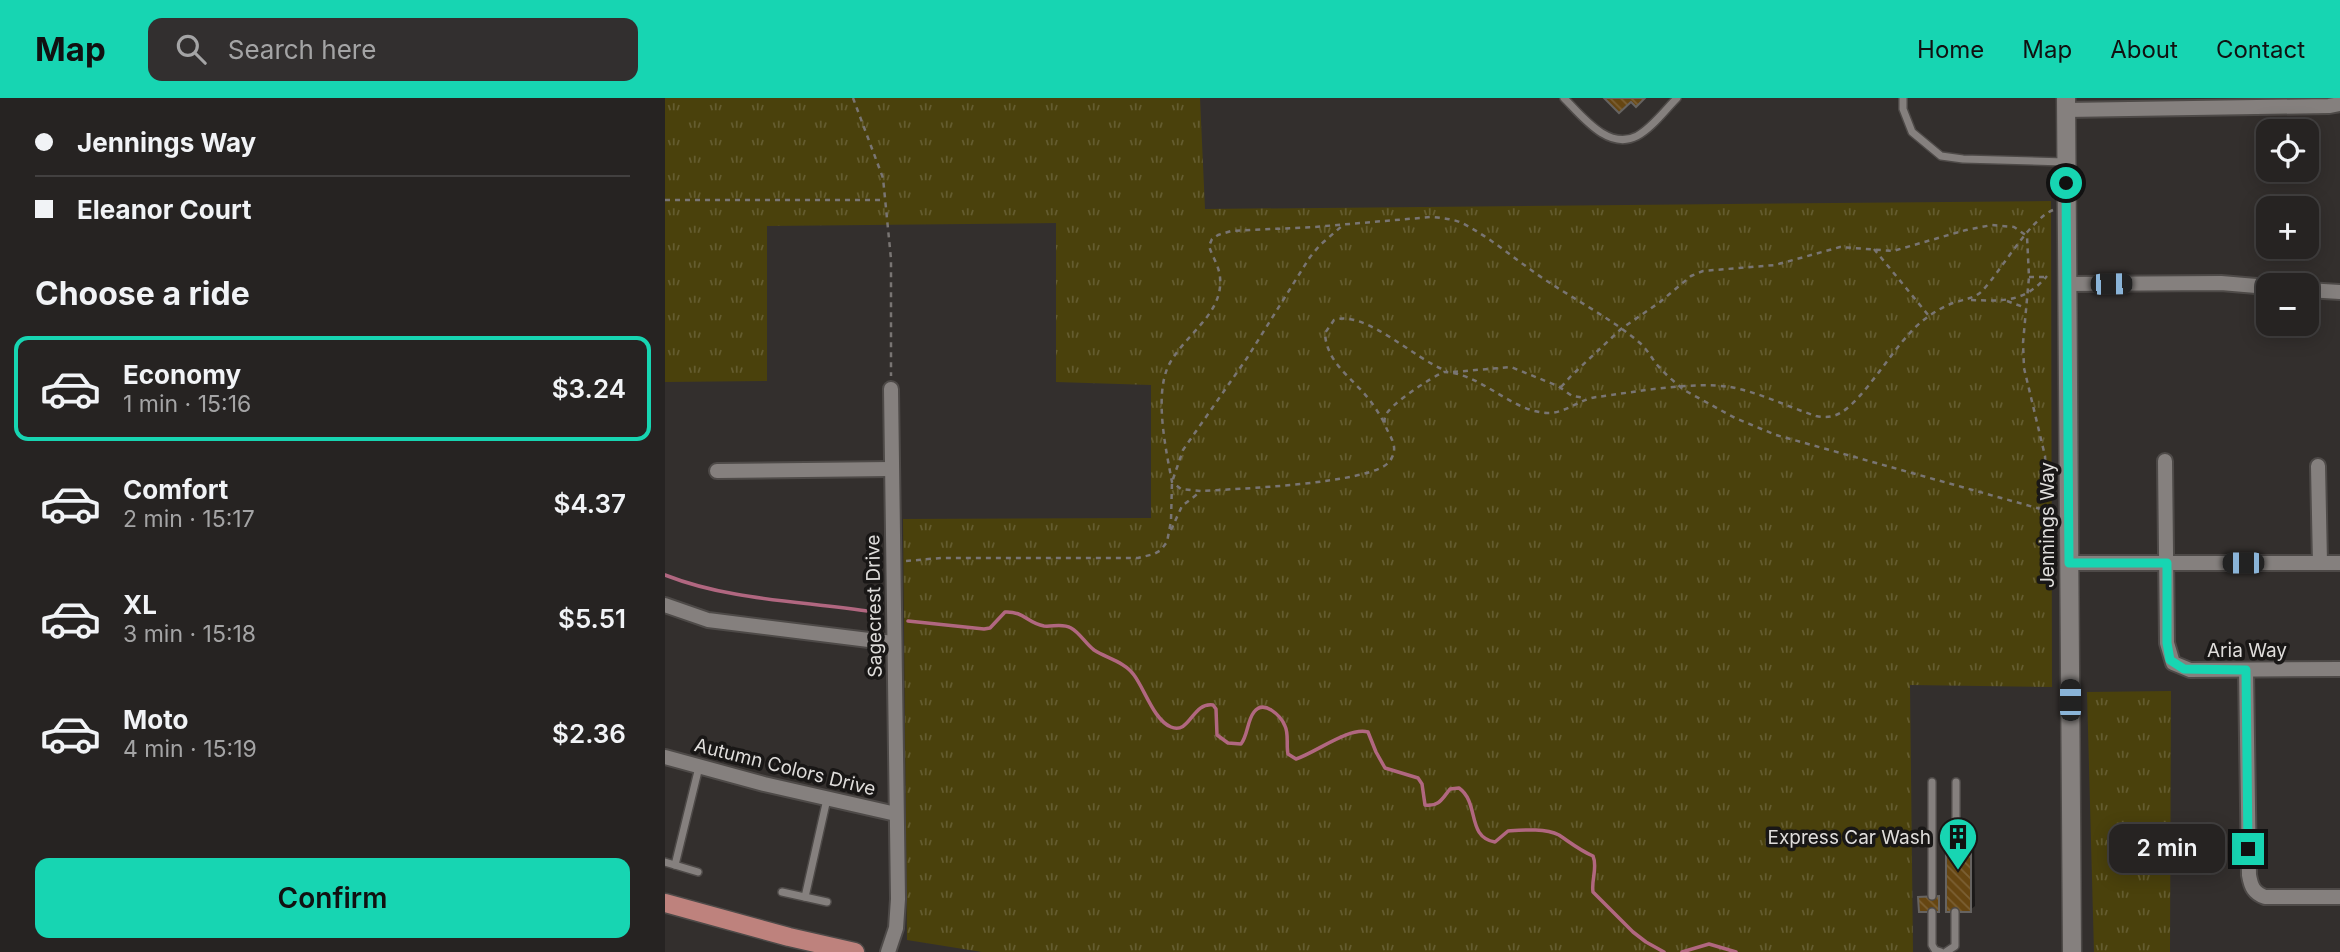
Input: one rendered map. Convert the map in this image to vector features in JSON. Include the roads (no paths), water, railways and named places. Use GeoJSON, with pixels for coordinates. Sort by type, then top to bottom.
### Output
{"type":"FeatureCollection","features":[{"type":"Feature","properties":{"kind":"main road"},"geometry":{"type":"LineString","coordinates":[[665,903],[855,952]]}},
{"type":"Feature","properties":{"kind":"street","name":"Jennings Way"},"geometry":{"type":"LineString","coordinates":[[2066,104],[2072,952]]}},
{"type":"Feature","properties":{"kind":"street"},"geometry":{"type":"LineString","coordinates":[[2066,104],[2340,104]]}},
{"type":"Feature","properties":{"kind":"street"},"geometry":{"type":"LineString","coordinates":[[2066,280],[2256,286]]}},
{"type":"Feature","properties":{"kind":"street"},"geometry":{"type":"LineString","coordinates":[[2319,291],[2340,292]]}},
{"type":"Feature","properties":{"kind":"street","name":"Sagecrest Drive"},"geometry":{"type":"LineString","coordinates":[[888,952],[896,928],[898,900],[891,388]]}},
{"type":"Feature","properties":{"kind":"street"},"geometry":{"type":"LineString","coordinates":[[2165,461],[2167,563]]}},
{"type":"Feature","properties":{"kind":"street"},"geometry":{"type":"LineString","coordinates":[[2318,466],[2319,563]]}},
{"type":"Feature","properties":{"kind":"street"},"geometry":{"type":"LineString","coordinates":[[717,471],[891,469]]}},
{"type":"Feature","properties":{"kind":"street"},"geometry":{"type":"LineString","coordinates":[[2069,563],[2340,563]]}},
{"type":"Feature","properties":{"kind":"street","name":"Aria Way"},"geometry":{"type":"LineString","coordinates":[[2167,563],[2167,643],[2170,660],[2184,669],[2340,669]]}},
{"type":"Feature","properties":{"kind":"street"},"geometry":{"type":"LineString","coordinates":[[665,605],[708,620],[893,643]]}},
{"type":"Feature","properties":{"kind":"street"},"geometry":{"type":"LineString","coordinates":[[2246,670],[2251,886],[2256,894],[2265,897],[2340,897]]}},
{"type":"Feature","properties":{"kind":"street","name":"Autumn Colors Drive"},"geometry":{"type":"LineString","coordinates":[[665,757],[897,814]]}},
{"type":"Feature","properties":{"kind":"lane"},"geometry":{"type":"LineString","coordinates":[[1564,98],[1596,130],[1610,138],[1627,140],[1639,135],[1677,98]]}},
{"type":"Feature","properties":{"kind":"lane"},"geometry":{"type":"LineString","coordinates":[[1903,98],[1903,109],[1912,132],[1941,156],[2066,162]]}},
{"type":"Feature","properties":{"kind":"lane"},"geometry":{"type":"LineString","coordinates":[[675,865],[699,767]]}},
{"type":"Feature","properties":{"kind":"lane"},"geometry":{"type":"LineString","coordinates":[[1931,782],[1932,897]]}},
{"type":"Feature","properties":{"kind":"lane"},"geometry":{"type":"LineString","coordinates":[[1956,782],[1956,830]]}},
{"type":"Feature","properties":{"kind":"lane"},"geometry":{"type":"LineString","coordinates":[[805,897],[827,798]]}},
{"type":"Feature","properties":{"kind":"lane"},"geometry":{"type":"LineString","coordinates":[[665,862],[698,872]]}},
{"type":"Feature","properties":{"kind":"lane"},"geometry":{"type":"LineString","coordinates":[[782,892],[827,902]]}},
{"type":"Feature","properties":{"kind":"lane"},"geometry":{"type":"LineString","coordinates":[[1932,912],[1932,942],[1935,950],[1941,952]]}},
{"type":"Feature","properties":{"kind":"lane"},"geometry":{"type":"LineString","coordinates":[[1947,952],[1955,946],[1955,912]]}},
{"type":"Feature","properties":{"kind":"waterway"},"geometry":{"type":"LineString","coordinates":[[665,575],[690,584],[742,595],[873,612]]}},
{"type":"Feature","properties":{"kind":"waterway"},"geometry":{"type":"LineString","coordinates":[[908,621],[984,629],[990,628],[1005,612],[1011,612],[1044,626],[1061,625],[1071,628],[1094,650],[1121,663],[1130,671],[1160,718],[1171,727],[1183,727],[1200,708],[1213,705],[1216,709],[1217,735],[1228,743],[1241,744],[1254,712],[1262,707],[1272,710],[1283,722],[1287,732],[1288,754],[1296,759],[1342,736],[1360,731],[1368,732],[1385,768],[1418,778],[1422,784],[1425,805],[1437,803],[1450,789],[1459,788],[1469,802],[1476,827],[1486,839],[1495,842],[1508,831],[1547,831],[1559,835],[1593,856],[1593,892],[1633,932],[1664,952]]}},
{"type":"Feature","properties":{"kind":"waterway"},"geometry":{"type":"LineString","coordinates":[[1682,952],[1709,944],[1736,952]]}},
{"type":"Feature","properties":{"kind":"place","name":"Express Car Wash"},"geometry":{"type":"Point","coordinates":[1958,871]}}]}
